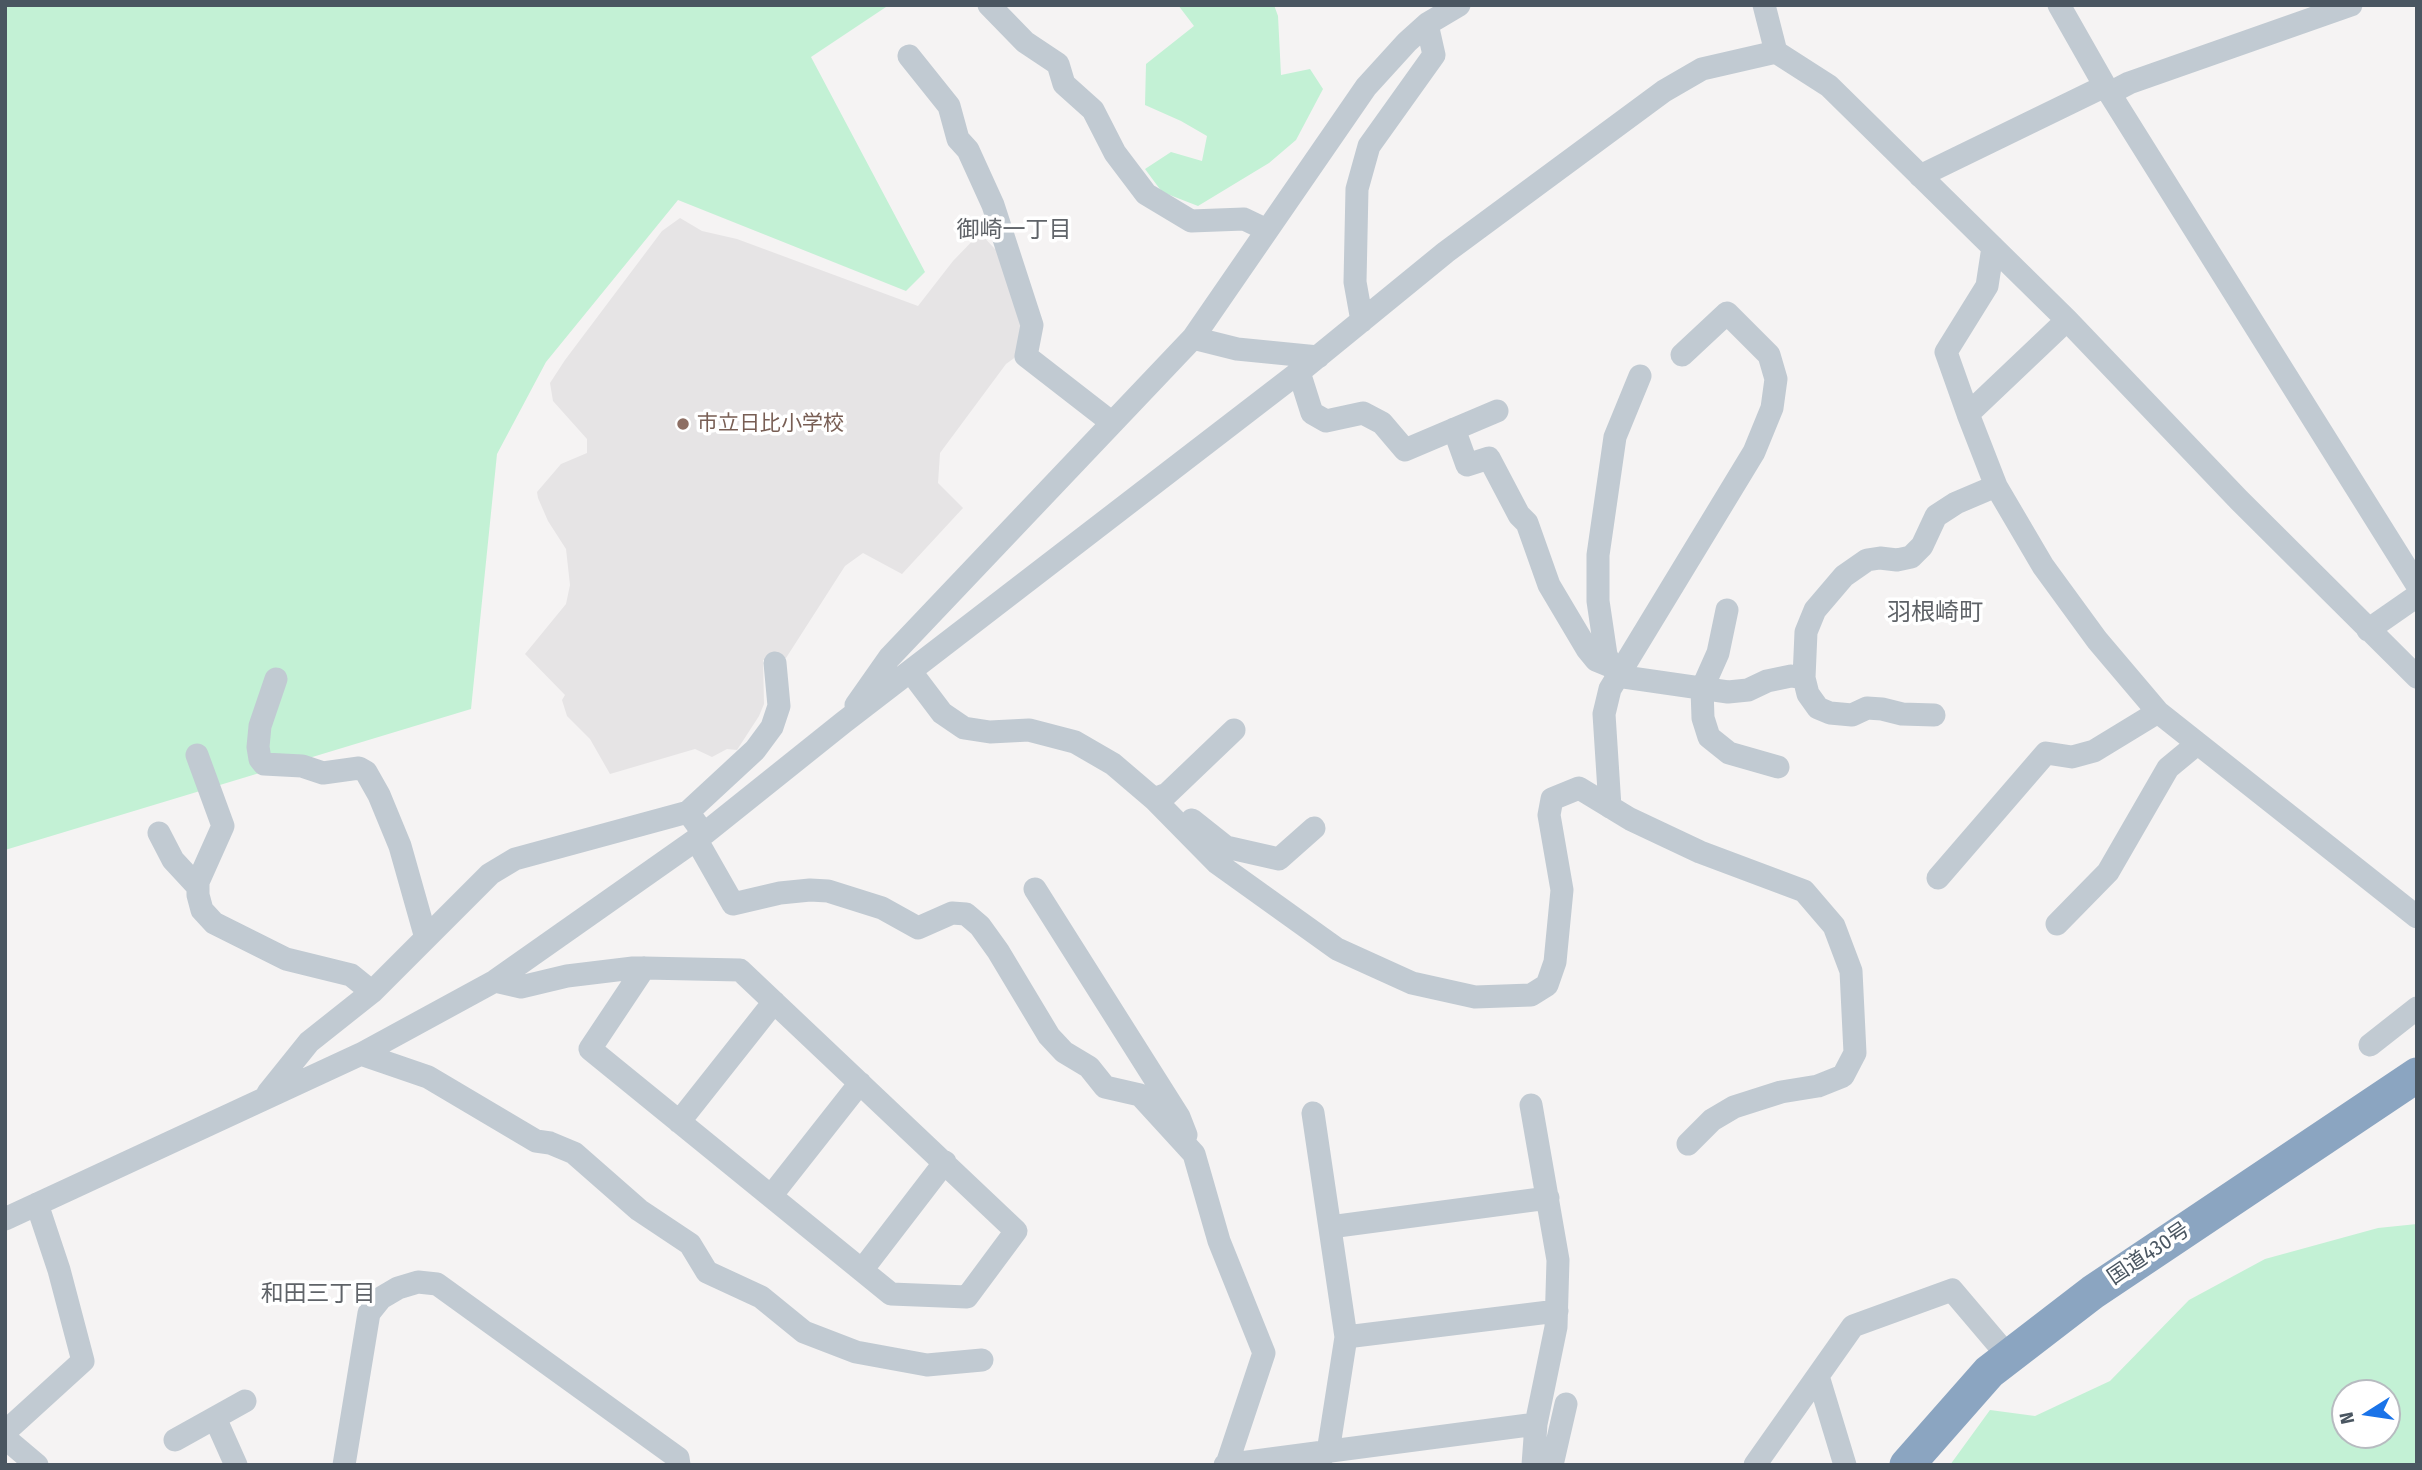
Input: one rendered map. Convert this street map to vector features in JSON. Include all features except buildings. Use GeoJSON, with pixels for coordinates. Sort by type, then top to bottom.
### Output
{"type":"FeatureCollection","features":[{"type":"Feature","properties":{"kind":"highway","name":"国道430号"},"geometry":{"type":"LineString","coordinates":[[1907,1465],[1989,1371],[2008,1356],[2093,1292],[2417,1074]]}},
{"type":"Feature","properties":{"kind":"street"},"geometry":{"type":"LineString","coordinates":[[989,5],[1025,43],[1059,64],[1064,84],[1094,110],[1115,153],[1146,194],[1191,221],[1244,219],[1267,230]]}},
{"type":"Feature","properties":{"kind":"street"},"geometry":{"type":"LineString","coordinates":[[844,722],[889,658],[1193,338],[1366,87],[1427,24],[1459,5]]}},
{"type":"Feature","properties":{"kind":"street"},"geometry":{"type":"LineString","coordinates":[[1764,5],[1776,52],[1829,86],[2067,320],[2239,500],[2417,677]]}},
{"type":"Feature","properties":{"kind":"street"},"geometry":{"type":"LineString","coordinates":[[2059,5],[2107,90],[2417,585]]}},
{"type":"Feature","properties":{"kind":"street"},"geometry":{"type":"LineString","coordinates":[[1920,176],[2107,90],[2351,5]]}},
{"type":"Feature","properties":{"kind":"street"},"geometry":{"type":"LineString","coordinates":[[1362,321],[1355,282],[1357,189],[1369,146],[1434,55],[1427,24]]}},
{"type":"Feature","properties":{"kind":"street"},"geometry":{"type":"LineString","coordinates":[[5,1432],[83,1361],[59,1270],[16,1212],[361,1054],[495,981],[700,836],[1299,372],[1446,253],[1664,91],[1702,69],[1776,52]]}},
{"type":"Feature","properties":{"kind":"street"},"geometry":{"type":"LineString","coordinates":[[909,56],[950,106],[958,139],[968,150],[993,205],[1032,325],[1026,356],[1111,422]]}},
{"type":"Feature","properties":{"kind":"street"},"geometry":{"type":"LineString","coordinates":[[1993,247],[1987,286],[1946,352],[1996,486],[2043,566],[2097,640],[2158,712],[2417,918]]}},
{"type":"Feature","properties":{"kind":"street"},"geometry":{"type":"LineString","coordinates":[[1610,807],[1604,714],[1615,672],[1754,453],[1772,408],[1776,379],[1769,355],[1727,313],[1682,355]]}},
{"type":"Feature","properties":{"kind":"street"},"geometry":{"type":"LineString","coordinates":[[1968,414],[2067,320]]}},
{"type":"Feature","properties":{"kind":"street"},"geometry":{"type":"LineString","coordinates":[[1193,338],[1237,349],[1318,357]]}},
{"type":"Feature","properties":{"kind":"street"},"geometry":{"type":"LineString","coordinates":[[1299,372],[1312,413],[1326,421],[1363,413],[1381,423],[1405,450],[1497,411]]}},
{"type":"Feature","properties":{"kind":"street"},"geometry":{"type":"LineString","coordinates":[[1615,672],[1606,655],[1598,601],[1598,555],[1615,437],[1640,376]]}},
{"type":"Feature","properties":{"kind":"street"},"geometry":{"type":"LineString","coordinates":[[1454,429],[1468,466],[1489,458],[1519,515],[1527,523],[1549,584],[1596,660],[1615,672],[1728,692],[1748,690],[1767,681],[1791,676],[1804,678]]}},
{"type":"Feature","properties":{"kind":"street"},"geometry":{"type":"LineString","coordinates":[[1934,715],[1902,714],[1867,708],[1852,715],[1830,713],[1818,708],[1808,694],[1804,678],[1806,632],[1815,610],[1844,576],[1867,560],[1911,557],[1922,546],[1936,516],[1956,503],[1996,486]]}},
{"type":"Feature","properties":{"kind":"street"},"geometry":{"type":"LineString","coordinates":[[2368,630],[2417,596]]}},
{"type":"Feature","properties":{"kind":"street"},"geometry":{"type":"LineString","coordinates":[[1727,610],[1718,653],[1702,689],[1703,718],[1709,737],[1728,752],[1778,767]]}},
{"type":"Feature","properties":{"kind":"street"},"geometry":{"type":"LineString","coordinates":[[264,1098],[309,1042],[372,992],[490,874],[515,859],[688,812],[755,750],[772,727],[779,706],[775,663]]}},
{"type":"Feature","properties":{"kind":"street"},"geometry":{"type":"LineString","coordinates":[[911,672],[942,713],[964,728],[990,732],[1030,730],[1075,742],[1161,796],[1226,847],[1279,859],[1314,828]]}},
{"type":"Feature","properties":{"kind":"street"},"geometry":{"type":"LineString","coordinates":[[276,679],[260,726],[260,759],[264,764],[302,766],[323,773],[359,768],[366,772],[379,795],[400,846],[426,938]]}},
{"type":"Feature","properties":{"kind":"street"},"geometry":{"type":"LineString","coordinates":[[1938,878],[2046,753],[2072,757],[2094,751],[2158,712]]}},
{"type":"Feature","properties":{"kind":"street"},"geometry":{"type":"LineString","coordinates":[[1161,796],[1234,730]]}},
{"type":"Feature","properties":{"kind":"street"},"geometry":{"type":"LineString","coordinates":[[2057,924],[2108,872],[2168,768],[2197,744]]}},
{"type":"Feature","properties":{"kind":"street"},"geometry":{"type":"LineString","coordinates":[[197,755],[223,826],[198,882],[202,910],[214,923],[286,959],[351,975],[372,992]]}},
{"type":"Feature","properties":{"kind":"street"},"geometry":{"type":"LineString","coordinates":[[1161,796],[1217,863],[1337,949],[1412,983],[1475,996],[1531,996],[1547,985],[1555,962],[1562,890],[1549,815],[1552,799],[1579,788],[1630,819],[1700,852],[1804,891],[1834,926],[1851,971],[1854,1053],[1843,1076],[1818,1086],[1782,1092],[1734,1107],[1713,1120],[1688,1144]]}},
{"type":"Feature","properties":{"kind":"street"},"geometry":{"type":"LineString","coordinates":[[688,812],[733,904],[780,893],[810,890],[828,891],[882,908],[918,928],[951,913],[967,914],[999,951],[1049,1036],[1064,1052],[1089,1067],[1105,1087],[1140,1095],[1194,1154]]}},
{"type":"Feature","properties":{"kind":"street"},"geometry":{"type":"LineString","coordinates":[[159,833],[173,860],[198,887]]}},
{"type":"Feature","properties":{"kind":"street"},"geometry":{"type":"LineString","coordinates":[[1035,889],[1179,1117],[1194,1154],[1219,1241],[1264,1353],[1226,1465],[1536,1424]]}},
{"type":"Feature","properties":{"kind":"street"},"geometry":{"type":"LineString","coordinates":[[495,981],[521,987],[566,976],[643,968],[740,970],[1016,1231],[967,1297],[891,1294],[590,1049],[643,968]]}},
{"type":"Feature","properties":{"kind":"street"},"geometry":{"type":"LineString","coordinates":[[679,1122],[774,1002]]}},
{"type":"Feature","properties":{"kind":"street"},"geometry":{"type":"LineString","coordinates":[[2370,1045],[2417,1008]]}},
{"type":"Feature","properties":{"kind":"street"},"geometry":{"type":"LineString","coordinates":[[361,1054],[428,1077],[536,1141],[550,1143],[573,1153],[639,1210],[690,1244],[707,1272],[761,1297],[804,1332],[856,1352],[927,1365],[982,1360]]}},
{"type":"Feature","properties":{"kind":"street"},"geometry":{"type":"LineString","coordinates":[[771,1196],[860,1083]]}},
{"type":"Feature","properties":{"kind":"street"},"geometry":{"type":"LineString","coordinates":[[1531,1105],[1559,1260],[1556,1327],[1536,1424],[1533,1465]]}},
{"type":"Feature","properties":{"kind":"street"},"geometry":{"type":"LineString","coordinates":[[1313,1112],[1346,1338],[1328,1452]]}},
{"type":"Feature","properties":{"kind":"street"},"geometry":{"type":"LineString","coordinates":[[862,1270],[945,1162]]}},
{"type":"Feature","properties":{"kind":"street"},"geometry":{"type":"LineString","coordinates":[[1330,1227],[1548,1198]]}},
{"type":"Feature","properties":{"kind":"street"},"geometry":{"type":"LineString","coordinates":[[344,1465],[369,1313],[381,1298],[398,1288],[418,1282],[437,1284],[678,1458],[679,1465]]}},
{"type":"Feature","properties":{"kind":"street"},"geometry":{"type":"LineString","coordinates":[[1755,1465],[1853,1326],[1952,1290],[2008,1356]]}},
{"type":"Feature","properties":{"kind":"street"},"geometry":{"type":"LineString","coordinates":[[1346,1338],[1557,1311]]}},
{"type":"Feature","properties":{"kind":"street"},"geometry":{"type":"LineString","coordinates":[[1818,1376],[1845,1465]]}},
{"type":"Feature","properties":{"kind":"street"},"geometry":{"type":"LineString","coordinates":[[175,1440],[245,1401]]}},
{"type":"Feature","properties":{"kind":"street"},"geometry":{"type":"LineString","coordinates":[[1552,1465],[1566,1404]]}},
{"type":"Feature","properties":{"kind":"street"},"geometry":{"type":"LineString","coordinates":[[215,1418],[236,1465]]}},
{"type":"Feature","properties":{"kind":"street"},"geometry":{"type":"LineString","coordinates":[[5,1438],[37,1465]]}},
{"type":"Feature","properties":{"kind":"shaded area"},"geometry":{"type":"Polygon","coordinates":[[[680,218],[702,231],[737,239],[918,306],[953,261],[980,233],[995,249],[1002,248],[1026,332],[1017,356],[1006,364],[940,453],[938,483],[963,508],[902,574],[863,553],[845,566],[786,658],[763,660],[764,704],[737,750],[727,749],[712,757],[695,749],[610,774],[590,739],[567,716],[562,700],[565,695],[525,654],[566,604],[570,585],[566,549],[548,521],[537,492],[561,464],[587,453],[587,439],[553,401],[550,383],[662,231],[680,218]]]}},
{"type":"Feature","properties":{"kind":"green space"},"geometry":{"type":"Polygon","coordinates":[[[5,5],[889,5],[811,57],[925,272],[906,291],[678,200],[546,362],[497,454],[471,709],[5,850],[5,5]]]}},
{"type":"Feature","properties":{"kind":"green space"},"geometry":{"type":"Polygon","coordinates":[[[1178,5],[1274,5],[1278,16],[1281,75],[1310,69],[1323,89],[1296,140],[1269,163],[1198,206],[1162,192],[1145,169],[1171,152],[1202,161],[1207,136],[1145,105],[1146,64],[1194,26],[1178,5]]]}},
{"type":"Feature","properties":{"kind":"green space"},"geometry":{"type":"Polygon","coordinates":[[[2417,1224],[2417,1465],[1950,1465],[1990,1410],[2035,1416],[2110,1381],[2189,1300],[2265,1259],[2378,1228],[2417,1224]]]}},
{"type":"Feature","properties":{"kind":"place","name":"市立日比小学校"},"geometry":{"type":"Point","coordinates":[683,424]}},
{"type":"Feature","properties":{"kind":"district","name":"御崎一丁目"},"geometry":{"type":"Point","coordinates":[1014,231]}},
{"type":"Feature","properties":{"kind":"district","name":"羽根崎町"},"geometry":{"type":"Point","coordinates":[1935,613]}},
{"type":"Feature","properties":{"kind":"district","name":"和田三丁目"},"geometry":{"type":"Point","coordinates":[318,1295]}}]}
